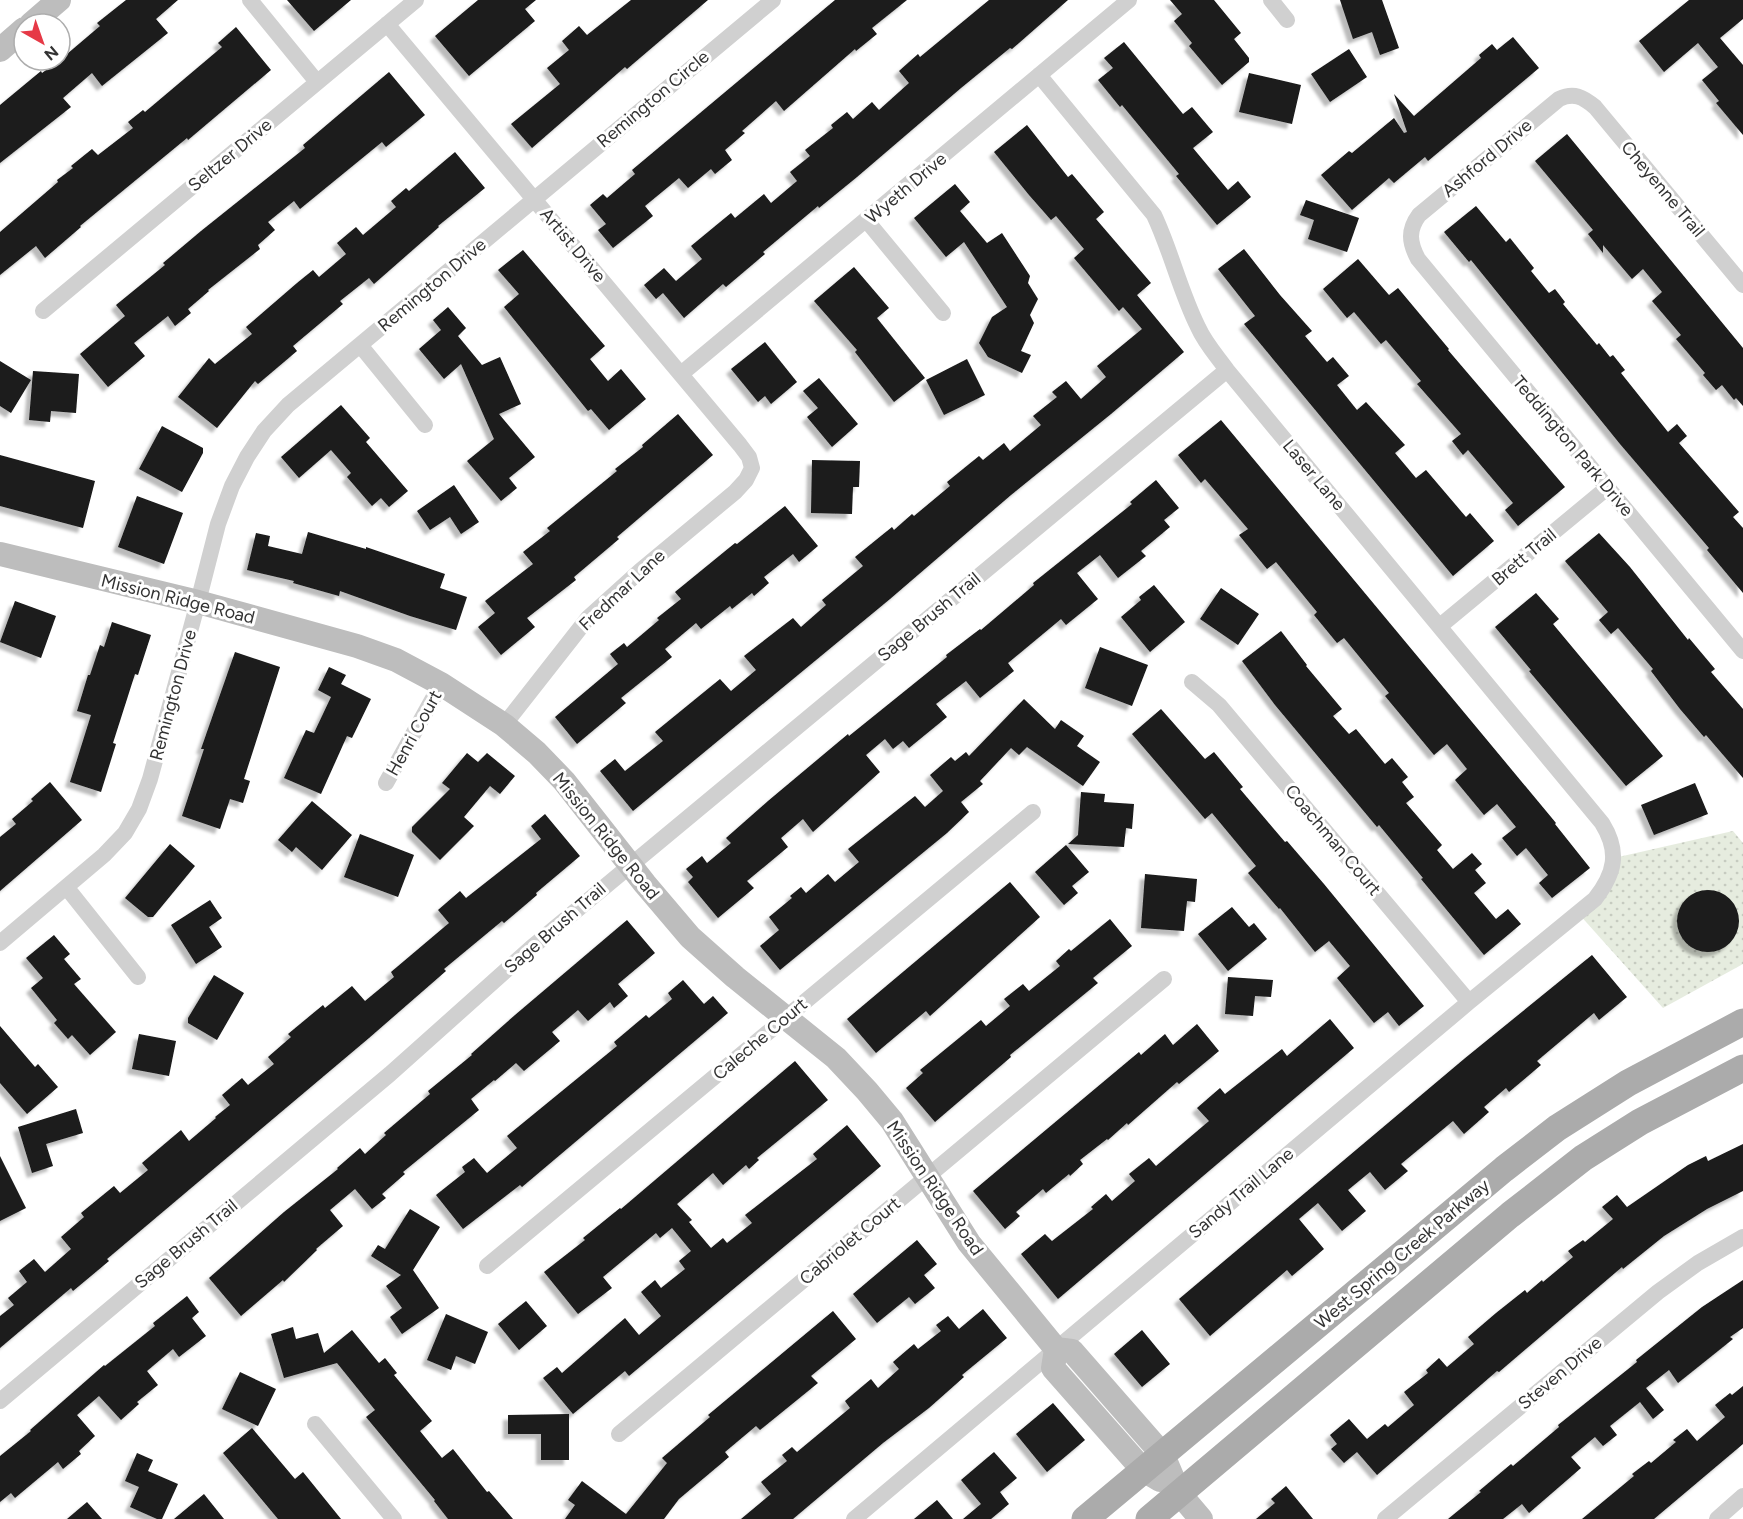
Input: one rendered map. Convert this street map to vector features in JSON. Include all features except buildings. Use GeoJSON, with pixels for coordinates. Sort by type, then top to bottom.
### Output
{"type":"FeatureCollection","features":[{"type":"Feature","properties":{"kind":"main road","name":"West Spring Creek Parkway"},"geometry":{"type":"LineString","coordinates":[[1085,1519],[1504,1169],[1557,1128],[1628,1083],[1743,1022]]}},
{"type":"Feature","properties":{"kind":"main road"},"geometry":{"type":"LineString","coordinates":[[1149,1519],[1510,1215],[1583,1158],[1640,1122],[1743,1068]]}},
{"type":"Feature","properties":{"kind":"street"},"geometry":{"type":"LineString","coordinates":[[44,12],[59,0]]}},
{"type":"Feature","properties":{"kind":"street"},"geometry":{"type":"LineString","coordinates":[[250,0],[317,82]]}},
{"type":"Feature","properties":{"kind":"street","name":"Seltzer Drive"},"geometry":{"type":"LineString","coordinates":[[43,311],[416,0]]}},
{"type":"Feature","properties":{"kind":"street","name":"Remington Circle"},"geometry":{"type":"LineString","coordinates":[[534,199],[773,0]]}},
{"type":"Feature","properties":{"kind":"street","name":"Wyeth Drive"},"geometry":{"type":"LineString","coordinates":[[681,374],[1129,0]]}},
{"type":"Feature","properties":{"kind":"street"},"geometry":{"type":"LineString","coordinates":[[1271,0],[1287,20]]}},
{"type":"Feature","properties":{"kind":"street","name":"Artist Drive"},"geometry":{"type":"LineString","coordinates":[[387,24],[681,374],[749,457],[752,468]]}},
{"type":"Feature","properties":{"kind":"street"},"geometry":{"type":"LineString","coordinates":[[0,50],[12,40]]}},
{"type":"Feature","properties":{"kind":"street","name":"Laser Lane"},"geometry":{"type":"LineString","coordinates":[[1040,75],[1154,215],[1198,328],[1227,370],[1602,823],[1613,844],[1614,858]]}},
{"type":"Feature","properties":{"kind":"street","name":"Ashford Drive"},"geometry":{"type":"LineString","coordinates":[[1410,237],[1411,225],[1435,201],[1559,99],[1569,95],[1579,96]]}},
{"type":"Feature","properties":{"kind":"street","name":"Cheyenne Trail"},"geometry":{"type":"LineString","coordinates":[[1579,96],[1595,107],[1743,285]]}},
{"type":"Feature","properties":{"kind":"street","name":"Remington Drive"},"geometry":{"type":"LineString","coordinates":[[0,943],[104,855],[125,833],[139,809],[153,768],[218,524],[232,486],[247,457],[264,432],[288,405],[534,199]]}},
{"type":"Feature","properties":{"kind":"street"},"geometry":{"type":"LineString","coordinates":[[867,221],[943,313]]}},
{"type":"Feature","properties":{"kind":"street","name":"Teddington Park Drive"},"geometry":{"type":"LineString","coordinates":[[1410,237],[1412,248],[1418,259],[1743,651]]}},
{"type":"Feature","properties":{"kind":"street"},"geometry":{"type":"LineString","coordinates":[[360,345],[425,425]]}},
{"type":"Feature","properties":{"kind":"street","name":"Sage Brush Trail"},"geometry":{"type":"LineString","coordinates":[[0,1401],[390,1074],[531,948],[630,864],[1227,370]]}},
{"type":"Feature","properties":{"kind":"street","name":"Fredmar Lane"},"geometry":{"type":"LineString","coordinates":[[504,725],[588,618],[640,571],[735,492],[746,480],[752,468]]}},
{"type":"Feature","properties":{"kind":"street","name":"Brett Trail"},"geometry":{"type":"LineString","coordinates":[[1440,626],[1607,488]]}},
{"type":"Feature","properties":{"kind":"street","name":"Mission Ridge Road"},"geometry":{"type":"LineString","coordinates":[[0,554],[198,602],[357,646],[396,660],[441,684],[504,725],[537,753],[564,781],[675,921],[704,950],[836,1058],[867,1091],[891,1121],[969,1243],[1056,1349]]}},
{"type":"Feature","properties":{"kind":"street","name":"Coachman Court"},"geometry":{"type":"LineString","coordinates":[[1192,682],[1219,705],[1469,1002]]}},
{"type":"Feature","properties":{"kind":"street","name":"Henri Court"},"geometry":{"type":"LineString","coordinates":[[386,783],[441,684]]}},
{"type":"Feature","properties":{"kind":"street","name":"Caleche Court"},"geometry":{"type":"LineString","coordinates":[[487,1266],[1033,812]]}},
{"type":"Feature","properties":{"kind":"street","name":"Sandy Trail Lane"},"geometry":{"type":"LineString","coordinates":[[854,1519],[1469,1002],[1595,899],[1610,877],[1614,858]]}},
{"type":"Feature","properties":{"kind":"street"},"geometry":{"type":"LineString","coordinates":[[67,888],[138,977]]}},
{"type":"Feature","properties":{"kind":"street","name":"Cabriolet Court"},"geometry":{"type":"LineString","coordinates":[[619,1434],[1164,979]]}},
{"type":"Feature","properties":{"kind":"street","name":"Steven Drive"},"geometry":{"type":"LineString","coordinates":[[1385,1519],[1658,1292],[1698,1263],[1743,1237]]}},
{"type":"Feature","properties":{"kind":"street"},"geometry":{"type":"LineString","coordinates":[[1056,1349],[1053,1368],[1153,1462],[1201,1519]]}},
{"type":"Feature","properties":{"kind":"street"},"geometry":{"type":"LineString","coordinates":[[315,1424],[394,1519]]}},
{"type":"Feature","properties":{"kind":"street"},"geometry":{"type":"LineString","coordinates":[[1718,1519],[1743,1496]]}},
{"type":"Feature","properties":{"kind":"shaded area"},"geometry":{"type":"Polygon","coordinates":[[[1733,831],[1743,843],[1743,964],[1663,1008],[1578,913],[1614,858],[1733,831]]]}}]}
